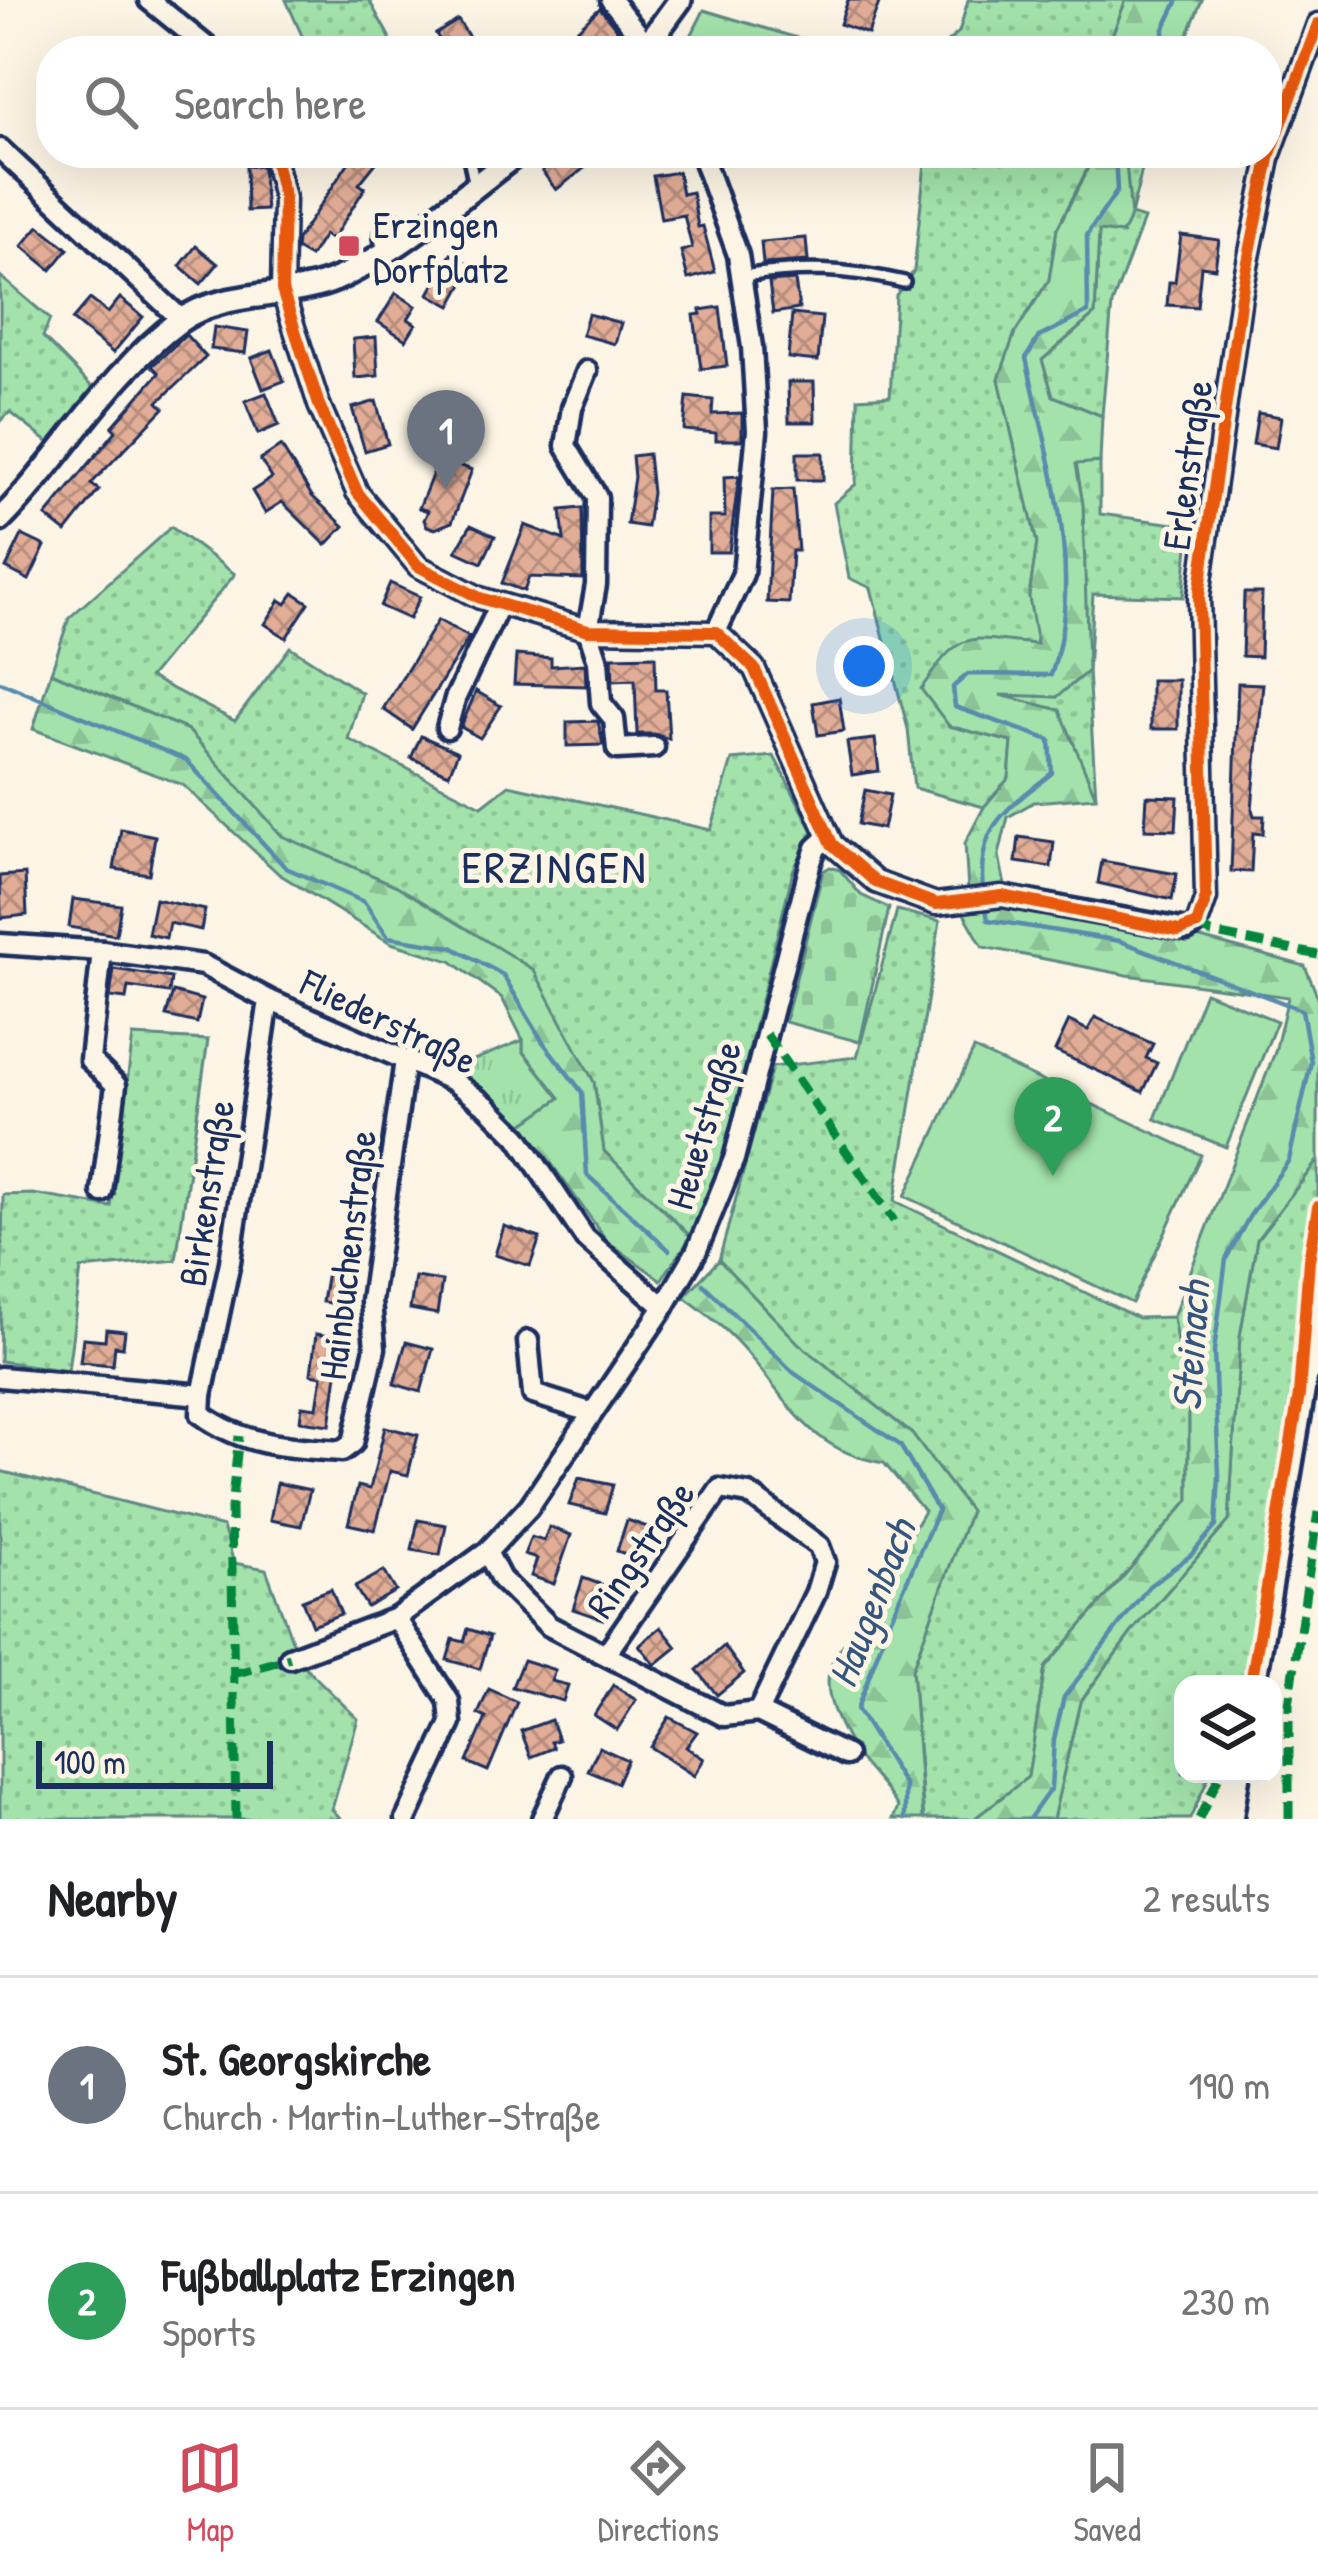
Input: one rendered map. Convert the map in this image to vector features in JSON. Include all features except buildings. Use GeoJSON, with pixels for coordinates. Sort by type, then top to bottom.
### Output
{"type":"FeatureCollection","features":[{"type":"Feature","properties":{"kind":"street"},"geometry":{"type":"LineString","coordinates":[[149,0],[193,36]]}},
{"type":"Feature","properties":{"kind":"street"},"geometry":{"type":"LineString","coordinates":[[611,0],[638,36]]}},
{"type":"Feature","properties":{"kind":"street"},"geometry":{"type":"LineString","coordinates":[[656,36],[680,0]]}},
{"type":"Feature","properties":{"kind":"street","name":"Erlenstraße"},"geometry":{"type":"LineString","coordinates":[[1282,122],[1318,24]]}},
{"type":"Feature","properties":{"kind":"street"},"geometry":{"type":"LineString","coordinates":[[0,149],[181,320]]}},
{"type":"Feature","properties":{"kind":"street"},"geometry":{"type":"LineString","coordinates":[[277,168],[284,197],[282,290],[319,405],[357,491],[418,566],[500,604],[588,630],[716,632],[754,668],[829,837]]}},
{"type":"Feature","properties":{"kind":"street"},"geometry":{"type":"LineString","coordinates":[[0,520],[140,358],[181,320],[219,305],[337,279],[383,252],[498,168]]}},
{"type":"Feature","properties":{"kind":"street"},"geometry":{"type":"LineString","coordinates":[[706,168],[738,255],[752,347],[757,430],[742,574],[716,632]]}},
{"type":"Feature","properties":{"kind":"street","name":"Erlenstraße"},"geometry":{"type":"LineString","coordinates":[[829,837],[850,863],[876,882],[935,904],[1002,896],[1179,931],[1198,924],[1206,898],[1199,596],[1220,431],[1267,168]]}},
{"type":"Feature","properties":{"kind":"street"},"geometry":{"type":"LineString","coordinates":[[587,371],[572,408],[566,446],[597,497],[599,548],[588,630],[598,661],[601,703],[614,719],[617,748],[654,747]]}},
{"type":"Feature","properties":{"kind":"street"},"geometry":{"type":"LineString","coordinates":[[447,728],[455,699],[500,604]]}},
{"type":"Feature","properties":{"kind":"street","name":"Heuetstraße"},"geometry":{"type":"LineString","coordinates":[[290,1658],[396,1618],[487,1552],[529,1507],[664,1307],[696,1252],[734,1159],[809,865],[816,848],[829,837]]}},
{"type":"Feature","properties":{"kind":"street","name":"Fliederstraße"},"geometry":{"type":"LineString","coordinates":[[0,944],[203,965],[269,1000],[453,1082],[518,1137],[586,1238],[664,1307]]}},
{"type":"Feature","properties":{"kind":"street"},"geometry":{"type":"LineString","coordinates":[[102,951],[90,1060],[116,1085],[102,1192]]}},
{"type":"Feature","properties":{"kind":"street","name":"Birkenstraße"},"geometry":{"type":"LineString","coordinates":[[202,1396],[230,1262],[269,1000]]}},
{"type":"Feature","properties":{"kind":"street","name":"Hainbuchenstraße"},"geometry":{"type":"LineString","coordinates":[[202,1396],[201,1414],[225,1432],[284,1448],[342,1451],[353,1443],[375,1348],[371,1301],[405,1060]]}},
{"type":"Feature","properties":{"kind":"street"},"geometry":{"type":"LineString","coordinates":[[528,1341],[533,1394],[590,1412]]}},
{"type":"Feature","properties":{"kind":"street"},"geometry":{"type":"LineString","coordinates":[[0,1377],[202,1396]]}},
{"type":"Feature","properties":{"kind":"street","name":"Ringstraße"},"geometry":{"type":"LineString","coordinates":[[606,1654],[720,1489],[749,1494],[819,1546],[825,1562],[816,1592],[758,1712]]}},
{"type":"Feature","properties":{"kind":"street","name":"Ringstraße"},"geometry":{"type":"LineString","coordinates":[[487,1552],[501,1579],[549,1626],[724,1716],[758,1712],[846,1755]]}},
{"type":"Feature","properties":{"kind":"street"},"geometry":{"type":"LineString","coordinates":[[396,1618],[449,1701],[451,1723],[409,1818]]}},
{"type":"Feature","properties":{"kind":"street"},"geometry":{"type":"LineString","coordinates":[[542,1819],[562,1776]]}},
{"type":"Feature","properties":{"kind":"lane"},"geometry":{"type":"LineString","coordinates":[[471,168],[475,186]]}},
{"type":"Feature","properties":{"kind":"lane"},"geometry":{"type":"LineString","coordinates":[[742,277],[815,268],[904,282]]}},
{"type":"Feature","properties":{"kind":"green space"},"geometry":{"type":"Polygon","coordinates":[[[286,0],[369,0],[389,36],[302,36],[286,0]]]}},
{"type":"Feature","properties":{"kind":"green space"},"geometry":{"type":"Polygon","coordinates":[[[968,0],[1126,0],[1112,36],[954,36],[968,0]]]}},
{"type":"Feature","properties":{"kind":"green space"},"geometry":{"type":"Polygon","coordinates":[[[1126,0],[1202,0],[1187,36],[1112,36],[1126,0]]]}},
{"type":"Feature","properties":{"kind":"green space"},"geometry":{"type":"Polygon","coordinates":[[[704,10],[791,36],[691,36],[704,10]]]}},
{"type":"Feature","properties":{"kind":"green space"},"geometry":{"type":"Polygon","coordinates":[[[924,168],[1088,168],[1057,229],[1049,280],[1015,333],[999,379],[1037,543],[1029,597],[1038,644],[949,726],[1012,742],[1009,778],[984,807],[914,788],[908,729],[871,588],[849,578],[834,503],[856,484],[858,398],[890,396],[896,295],[914,271],[924,168]]]}},
{"type":"Feature","properties":{"kind":"green space"},"geometry":{"type":"Polygon","coordinates":[[[1088,168],[1126,168],[1131,216],[1122,234],[1099,231],[1095,314],[1042,360],[1053,396],[1102,416],[1100,462],[1076,464],[1083,505],[1088,671],[1057,697],[1000,695],[1060,710],[1096,797],[1034,802],[1008,817],[999,855],[1005,886],[968,890],[965,843],[984,807],[1009,778],[1012,742],[949,726],[921,689],[948,654],[969,640],[1037,644],[1029,597],[1037,543],[999,379],[1015,333],[1049,280],[1057,229],[1088,168]]]}},
{"type":"Feature","properties":{"kind":"green space"},"geometry":{"type":"Polygon","coordinates":[[[1126,168],[1142,168],[1131,215],[1144,219],[1112,304],[1102,416],[1053,396],[1042,360],[1095,314],[1099,230],[1130,216],[1126,168]]]}},
{"type":"Feature","properties":{"kind":"green space"},"geometry":{"type":"Polygon","coordinates":[[[0,276],[50,319],[43,337],[96,391],[50,444],[10,412],[0,422],[0,276]]]}},
{"type":"Feature","properties":{"kind":"green space"},"geometry":{"type":"Polygon","coordinates":[[[1100,462],[1100,514],[1190,526],[1183,597],[1093,594],[1088,671],[1096,797],[1059,710],[992,693],[1057,697],[1083,565],[1083,505],[1076,463],[1100,462]]]}},
{"type":"Feature","properties":{"kind":"green space"},"geometry":{"type":"Polygon","coordinates":[[[171,527],[235,574],[150,677],[235,721],[290,647],[362,693],[348,739],[482,806],[509,785],[711,830],[732,760],[774,756],[813,831],[793,871],[721,1164],[691,1237],[604,1151],[594,1082],[397,886],[282,836],[188,730],[51,672],[69,618],[171,527]]]}},
{"type":"Feature","properties":{"kind":"green space"},"geometry":{"type":"Polygon","coordinates":[[[51,672],[188,730],[282,836],[397,886],[534,970],[594,1082],[604,1151],[691,1237],[661,1280],[607,1241],[523,1124],[560,1098],[523,1051],[523,1040],[502,998],[451,961],[391,943],[279,874],[183,785],[33,729],[51,672]]]}},
{"type":"Feature","properties":{"kind":"green space"},"geometry":{"type":"Polygon","coordinates":[[[840,870],[861,895],[889,908],[860,1042],[785,1022],[823,871],[840,870]]]}},
{"type":"Feature","properties":{"kind":"green space"},"geometry":{"type":"Polygon","coordinates":[[[1003,904],[1193,936],[1305,966],[1318,998],[1318,1160],[1257,1239],[1240,1336],[1229,1521],[1131,1633],[1080,1702],[1053,1819],[974,1819],[1028,1777],[1045,1668],[1189,1500],[1189,1412],[1173,1317],[1275,1052],[1288,997],[1127,975],[983,947],[962,910],[1003,904]]]}},
{"type":"Feature","properties":{"kind":"green space"},"geometry":{"type":"Polygon","coordinates":[[[897,910],[940,921],[895,1201],[1138,1318],[1173,1317],[1189,1412],[1189,1500],[1045,1668],[1028,1777],[974,1819],[924,1819],[912,1669],[970,1511],[912,1434],[799,1344],[719,1260],[772,1067],[857,1057],[897,910]]]}},
{"type":"Feature","properties":{"kind":"green space"},"geometry":{"type":"Polygon","coordinates":[[[1205,992],[1277,1021],[1226,1147],[1155,1119],[1205,992]]]}},
{"type":"Feature","properties":{"kind":"green space"},"geometry":{"type":"Polygon","coordinates":[[[133,1036],[208,1040],[176,1260],[81,1269],[68,1371],[0,1361],[3,1195],[33,1194],[111,1207],[133,1036]]]}},
{"type":"Feature","properties":{"kind":"green space"},"geometry":{"type":"Polygon","coordinates":[[[523,1040],[523,1051],[560,1098],[523,1124],[487,1091],[462,1078],[469,1062],[523,1040]]]}},
{"type":"Feature","properties":{"kind":"green space"},"geometry":{"type":"Polygon","coordinates":[[[974,1049],[1201,1155],[1132,1303],[905,1196],[974,1049]]]}},
{"type":"Feature","properties":{"kind":"green space"},"geometry":{"type":"Polygon","coordinates":[[[1318,1160],[1318,1220],[1245,1675],[1174,1675],[1174,1783],[1206,1783],[1190,1819],[1053,1819],[1080,1702],[1131,1633],[1229,1521],[1240,1336],[1257,1239],[1318,1160]]]}},
{"type":"Feature","properties":{"kind":"green space"},"geometry":{"type":"Polygon","coordinates":[[[719,1260],[799,1344],[912,1434],[970,1511],[912,1669],[923,1819],[893,1819],[898,1807],[852,1748],[828,1689],[834,1658],[844,1644],[880,1617],[898,1556],[924,1511],[884,1463],[858,1457],[817,1435],[735,1340],[684,1297],[719,1260]]]}},
{"type":"Feature","properties":{"kind":"green space"},"geometry":{"type":"Polygon","coordinates":[[[0,1471],[223,1527],[234,1563],[266,1569],[300,1662],[358,1719],[332,1809],[341,1819],[0,1819],[0,1471]]]}},
{"type":"Feature","properties":{"kind":"waterway","name":"Steinach"},"geometry":{"type":"LineString","coordinates":[[1164,36],[1178,0]]}},
{"type":"Feature","properties":{"kind":"waterway","name":"Steinach"},"geometry":{"type":"LineString","coordinates":[[983,891],[984,850],[990,834],[1009,809],[1052,773],[1050,740],[955,707],[953,687],[968,674],[1051,675],[1061,636],[1064,557],[1053,476],[1026,358],[1039,337],[1088,312],[1087,235],[1117,191],[1116,168]]}},
{"type":"Feature","properties":{"kind":"waterway","name":"Haugenbach"},"geometry":{"type":"LineString","coordinates":[[0,682],[186,760],[286,868],[364,902],[388,937],[452,947],[503,975],[543,1042],[582,1092],[587,1175],[669,1250]]}},
{"type":"Feature","properties":{"kind":"waterway","name":"Steinach"},"geometry":{"type":"LineString","coordinates":[[985,902],[988,920],[1120,941],[1302,1010],[1311,1062],[1289,1160],[1226,1259],[1214,1351],[1216,1526],[1191,1555],[1149,1586],[1064,1697],[1054,1739],[1051,1788],[1029,1819]]}},
{"type":"Feature","properties":{"kind":"waterway","name":"Haugenbach"},"geometry":{"type":"LineString","coordinates":[[703,1284],[794,1373],[900,1445],[938,1510],[857,1709],[905,1786],[905,1819]]}},
{"type":"Feature","properties":{"kind":"railway"},"geometry":{"type":"LineString","coordinates":[[1269,1675],[1318,1380]]}},
{"type":"Feature","properties":{"kind":"railway"},"geometry":{"type":"LineString","coordinates":[[1244,1819],[1250,1783]]}},
{"type":"Feature","properties":{"kind":"marked path"},"geometry":{"type":"LineString","coordinates":[[1197,924],[1211,933],[1318,955]]}},
{"type":"Feature","properties":{"kind":"marked path"},"geometry":{"type":"LineString","coordinates":[[766,1034],[894,1221]]}},
{"type":"Feature","properties":{"kind":"marked path"},"geometry":{"type":"LineString","coordinates":[[236,1819],[231,1508],[239,1436]]}},
{"type":"Feature","properties":{"kind":"marked path"},"geometry":{"type":"LineString","coordinates":[[1289,1819],[1289,1704],[1318,1512]]}},
{"type":"Feature","properties":{"kind":"marked path"},"geometry":{"type":"LineString","coordinates":[[234,1674],[290,1658]]}},
{"type":"Feature","properties":{"kind":"marked path"},"geometry":{"type":"LineString","coordinates":[[1199,1819],[1216,1783]]}},
{"type":"Feature","properties":{"kind":"cycle path"},"geometry":{"type":"LineString","coordinates":[[1282,122],[1318,24]]}},
{"type":"Feature","properties":{"kind":"cycle path"},"geometry":{"type":"LineString","coordinates":[[277,168],[284,198],[282,290],[319,405],[357,492],[418,566],[480,598],[588,630],[716,632],[754,668],[832,844],[876,882],[936,904],[1002,896],[1179,931],[1197,924]]}},
{"type":"Feature","properties":{"kind":"cycle path"},"geometry":{"type":"LineString","coordinates":[[1197,924],[1206,898],[1199,596],[1241,296],[1267,168]]}},
{"type":"Feature","properties":{"kind":"cycle path"},"geometry":{"type":"LineString","coordinates":[[1252,1675],[1299,1395],[1309,1260],[1318,1207]]}},
{"type":"Feature","properties":{"kind":"place","name":"Erzingen Dorfplatz"},"geometry":{"type":"Point","coordinates":[349,246]}},
{"type":"Feature","properties":{"kind":"place","name":"St. Georgskirche"},"geometry":{"type":"Point","coordinates":[446,489]}},
{"type":"Feature","properties":{"kind":"place","name":"Fußballplatz Erzingen"},"geometry":{"type":"Point","coordinates":[1053,1176]}},
{"type":"Feature","properties":{"kind":"district","name":"ERZINGEN"},"geometry":{"type":"Point","coordinates":[555,867]}}]}
